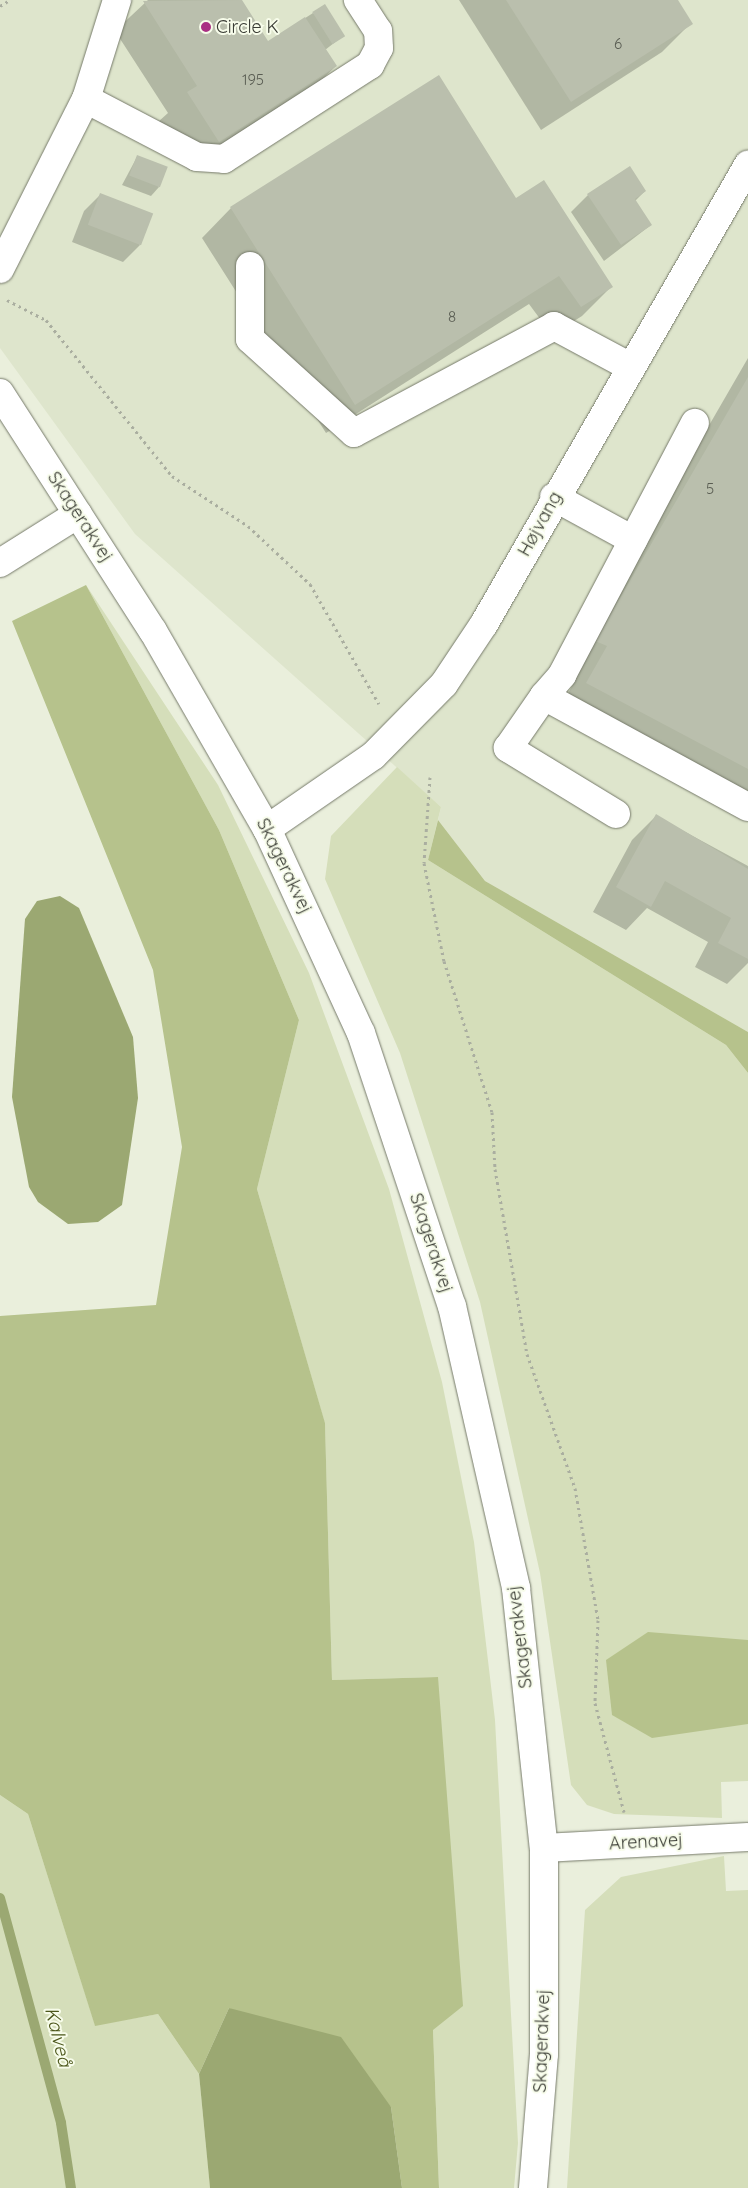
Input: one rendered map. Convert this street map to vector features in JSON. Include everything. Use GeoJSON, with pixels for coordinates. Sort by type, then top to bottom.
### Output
{"type":"FeatureCollection","features":[{"type":"Feature","properties":{"kind":"street"},"geometry":{"type":"LineString","coordinates":[[0,269],[86,99],[117,0]]}},
{"type":"Feature","properties":{"kind":"street"},"geometry":{"type":"LineString","coordinates":[[86,99],[197,157],[224,159],[370,66],[378,48],[378,30],[358,0]]}},
{"type":"Feature","properties":{"kind":"street","name":"Højvang"},"geometry":{"type":"LineString","coordinates":[[267,829],[373,756],[444,684],[484,624],[629,366],[748,164]]}},
{"type":"Feature","properties":{"kind":"street"},"geometry":{"type":"LineString","coordinates":[[250,266],[250,339],[354,433],[554,326],[629,366]]}},
{"type":"Feature","properties":{"kind":"street","name":"Skagerakvej"},"geometry":{"type":"LineString","coordinates":[[1,398],[153,631],[267,829],[361,1033],[452,1306],[516,1588],[544,1848],[544,2054],[533,2188]]}},
{"type":"Feature","properties":{"kind":"street"},"geometry":{"type":"LineString","coordinates":[[616,814],[508,748],[544,696],[562,675],[695,423]]}},
{"type":"Feature","properties":{"kind":"street"},"geometry":{"type":"LineString","coordinates":[[554,497],[633,540]]}},
{"type":"Feature","properties":{"kind":"street"},"geometry":{"type":"LineString","coordinates":[[0,563],[78,514]]}},
{"type":"Feature","properties":{"kind":"street"},"geometry":{"type":"LineString","coordinates":[[544,696],[748,807]]}},
{"type":"Feature","properties":{"kind":"street","name":"Arenavej"},"geometry":{"type":"LineString","coordinates":[[544,1848],[748,1837]]}},
{"type":"Feature","properties":{"kind":"path"},"geometry":{"type":"LineString","coordinates":[[0,6],[10,0]]}},
{"type":"Feature","properties":{"kind":"path"},"geometry":{"type":"LineString","coordinates":[[0,296],[46,320],[172,476],[248,526],[310,584],[395,733]]}},
{"type":"Feature","properties":{"kind":"path"},"geometry":{"type":"LineString","coordinates":[[430,777],[424,863],[444,960],[492,1112],[495,1169],[527,1354],[575,1488],[598,1620],[595,1703],[612,1777],[635,1843]]}},
{"type":"Feature","properties":{"kind":"shaded area"},"geometry":{"type":"Polygon","coordinates":[[[0,0],[748,0],[748,1032],[485,881],[438,820],[441,807],[135,534],[0,348],[0,0]]]}},
{"type":"Feature","properties":{"kind":"shaded area"},"geometry":{"type":"Polygon","coordinates":[[[86,585],[218,785],[309,973],[389,1189],[442,1382],[474,1542],[495,1720],[518,2143],[514,2188],[439,2188],[433,2030],[438,1677],[332,1680],[325,1424],[257,1189],[299,1020],[219,830],[86,585]]]}},
{"type":"Feature","properties":{"kind":"shaded area"},"geometry":{"type":"Polygon","coordinates":[[[86,585],[219,830],[299,1020],[257,1189],[325,1423],[332,1680],[438,1677],[463,2006],[433,2030],[439,2188],[402,2188],[391,2107],[229,2008],[199,2074],[158,2014],[95,2026],[28,1814],[0,1795],[0,1316],[156,1305],[182,1147],[153,970],[12,621],[86,585]]]}},
{"type":"Feature","properties":{"kind":"shaded area"},"geometry":{"type":"Polygon","coordinates":[[[397,767],[441,807],[428,860],[726,1045],[748,1073],[748,1781],[721,1782],[722,1818],[614,1814],[587,1805],[571,1785],[540,1573],[480,1302],[400,1053],[325,879],[331,836],[397,767]]]}},
{"type":"Feature","properties":{"kind":"shaded area"},"geometry":{"type":"Polygon","coordinates":[[[438,820],[485,881],[748,1032],[748,1073],[726,1045],[428,860],[438,820]]]}},
{"type":"Feature","properties":{"kind":"shaded area"},"geometry":{"type":"Polygon","coordinates":[[[60,896],[79,908],[133,1037],[138,1098],[122,1205],[98,1222],[68,1224],[38,1202],[29,1187],[12,1097],[25,919],[37,901],[60,896]]]}},
{"type":"Feature","properties":{"kind":"shaded area"},"geometry":{"type":"Polygon","coordinates":[[[648,1632],[748,1640],[748,1724],[652,1738],[612,1715],[606,1660],[648,1632]]]}},
{"type":"Feature","properties":{"kind":"shaded area"},"geometry":{"type":"Polygon","coordinates":[[[0,1795],[28,1814],[95,2025],[158,2014],[199,2074],[210,2188],[0,2188],[0,1795]]]}},
{"type":"Feature","properties":{"kind":"shaded area"},"geometry":{"type":"Polygon","coordinates":[[[724,1856],[726,1891],[748,1890],[748,2188],[567,2188],[585,1910],[621,1877],[724,1856]]]}},
{"type":"Feature","properties":{"kind":"shaded area"},"geometry":{"type":"Polygon","coordinates":[[[229,2008],[341,2037],[391,2107],[402,2188],[210,2188],[199,2074],[229,2008]]]}},
{"type":"Feature","properties":{"kind":"building"},"geometry":{"type":"Polygon","coordinates":[[[242,0],[268,41],[305,17],[337,66],[219,142],[187,92],[197,86],[143,1],[242,0]]]}},
{"type":"Feature","properties":{"kind":"building"},"geometry":{"type":"Polygon","coordinates":[[[506,0],[678,0],[693,24],[571,102],[506,0]]]}},
{"type":"Feature","properties":{"kind":"building"},"geometry":{"type":"Polygon","coordinates":[[[325,4],[345,36],[332,44],[312,12],[325,4]]]}},
{"type":"Feature","properties":{"kind":"building"},"geometry":{"type":"Polygon","coordinates":[[[439,75],[516,198],[544,180],[613,287],[581,307],[559,276],[355,405],[230,207],[439,75]]]}},
{"type":"Feature","properties":{"kind":"building"},"geometry":{"type":"Polygon","coordinates":[[[137,155],[168,167],[160,187],[129,176],[137,155]]]}},
{"type":"Feature","properties":{"kind":"building"},"geometry":{"type":"Polygon","coordinates":[[[630,166],[646,191],[635,199],[652,225],[621,245],[587,194],[630,166]]]}},
{"type":"Feature","properties":{"kind":"building"},"geometry":{"type":"Polygon","coordinates":[[[100,193],[153,213],[141,245],[88,225],[100,193]]]}},
{"type":"Feature","properties":{"kind":"building"},"geometry":{"type":"Polygon","coordinates":[[[748,377],[748,769],[586,683],[607,646],[595,641],[748,377]]]}},
{"type":"Feature","properties":{"kind":"building"},"geometry":{"type":"Polygon","coordinates":[[[656,814],[748,869],[748,959],[718,943],[731,918],[665,881],[651,907],[616,887],[656,814]]]}},
{"type":"Feature","properties":{"kind":"waterway","name":"Kalveå"},"geometry":{"type":"LineString","coordinates":[[0,1898],[61,2123],[71,2188]]}},
{"type":"Feature","properties":{"kind":"place","name":"Circle K"},"geometry":{"type":"Point","coordinates":[206,27]}}]}
